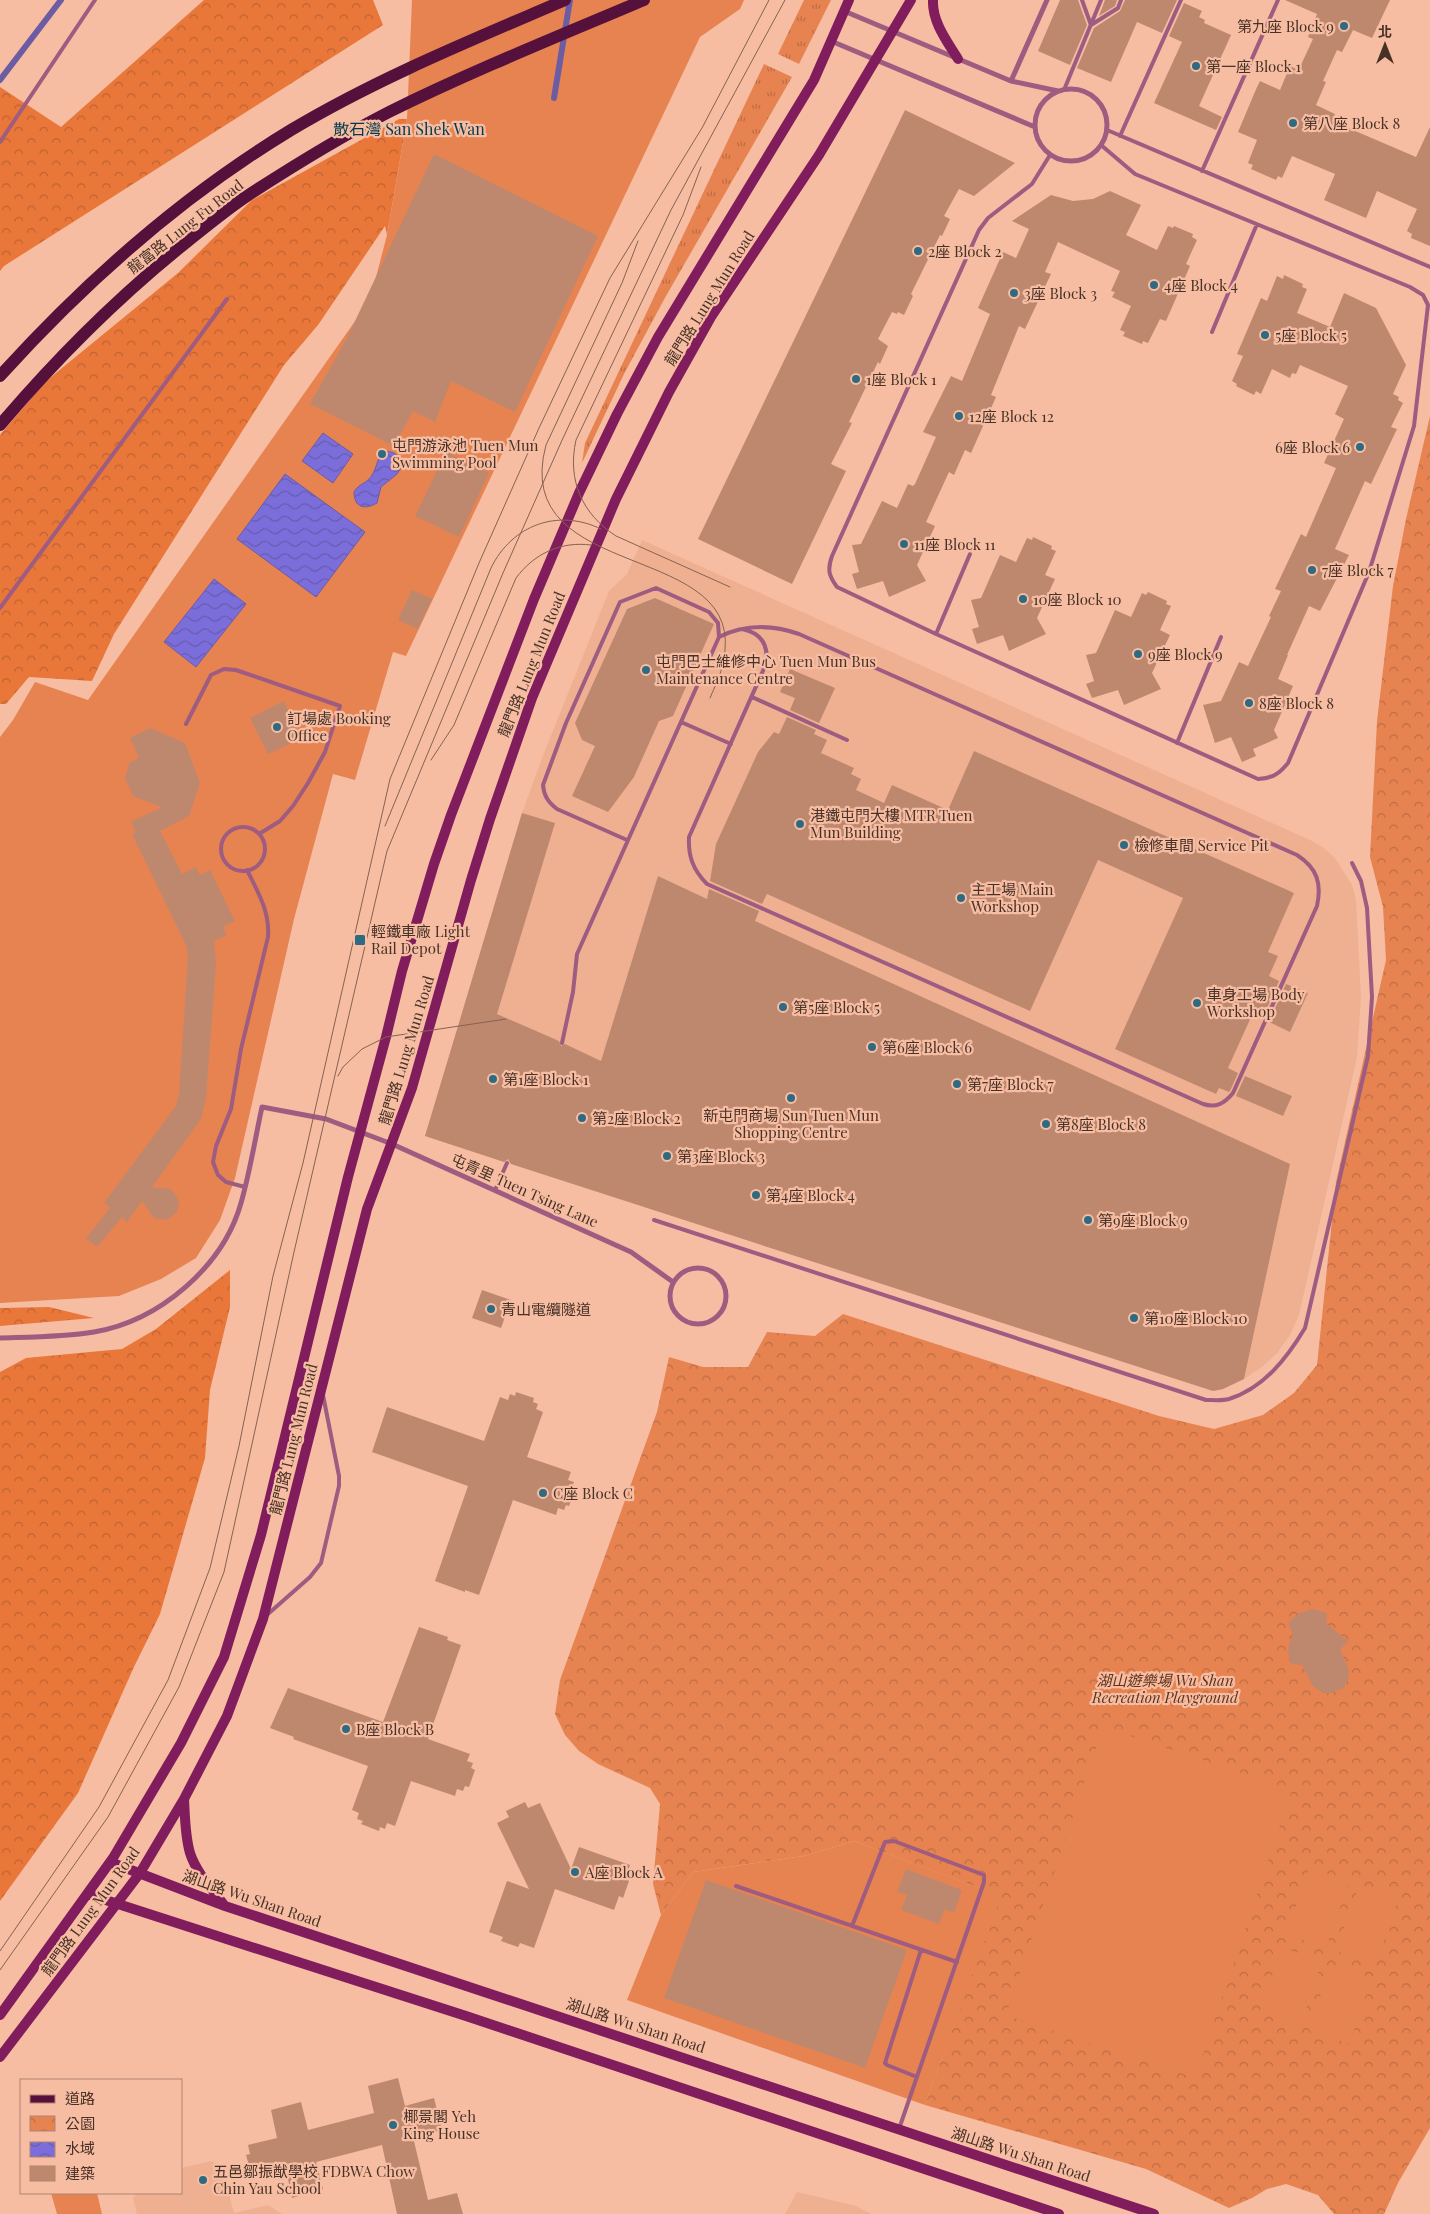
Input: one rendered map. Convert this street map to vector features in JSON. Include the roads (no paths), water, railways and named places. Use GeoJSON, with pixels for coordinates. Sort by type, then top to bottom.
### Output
{"type":"FeatureCollection","features":[{"type":"Feature","properties":{"kind":"main road","name":"龍富路 Lung Fu Road"},"geometry":{"type":"LineString","coordinates":[[0,376],[43,330],[113,263],[153,229],[228,171],[291,130],[360,91],[448,50],[565,0]]}},
{"type":"Feature","properties":{"kind":"main road","name":"龍富路 Lung Fu Road"},"geometry":{"type":"LineString","coordinates":[[0,425],[60,358],[124,296],[169,257],[246,197],[355,130],[388,113],[482,69],[644,0]]}},
{"type":"Feature","properties":{"kind":"main road","name":"龍門路 Lung Mun Road"},"geometry":{"type":"LineString","coordinates":[[0,2015],[110,1862],[181,1743],[224,1657],[261,1535],[360,1132],[402,971],[441,843],[534,599],[617,414],[658,336],[814,80],[849,0]]}},
{"type":"Feature","properties":{"kind":"main road","name":"龍門路 Lung Mun Road"},"geometry":{"type":"LineString","coordinates":[[0,2057],[140,1873],[184,1799],[227,1716],[263,1619],[367,1209],[392,1144],[430,1029],[471,880],[510,758],[556,638],[616,499],[669,392],[712,317],[819,155],[911,0]]}},
{"type":"Feature","properties":{"kind":"main road"},"geometry":{"type":"LineString","coordinates":[[933,0],[935,16],[939,27],[958,59]]}},
{"type":"Feature","properties":{"kind":"main road"},"geometry":{"type":"LineString","coordinates":[[184,1799],[190,1854],[204,1878],[225,1906]]}},
{"type":"Feature","properties":{"kind":"main road","name":"湖山路 Wu Shan Road"},"geometry":{"type":"LineString","coordinates":[[110,1862],[225,1906],[1154,2214]]}},
{"type":"Feature","properties":{"kind":"main road"},"geometry":{"type":"LineString","coordinates":[[87,1894],[466,2016],[1059,2214]]}},
{"type":"Feature","properties":{"kind":"street"},"geometry":{"type":"LineString","coordinates":[[1011,81],[1047,0]]}},
{"type":"Feature","properties":{"kind":"street"},"geometry":{"type":"LineString","coordinates":[[844,11],[1011,81],[1061,90],[1076,89],[1087,93],[1096,99],[1103,108],[1107,130],[1101,145],[1093,154],[1083,159],[1072,161],[1060,160],[1050,155],[1042,147],[1037,137],[1035,127],[1036,115],[1040,105],[1048,96],[1061,90]]}},
{"type":"Feature","properties":{"kind":"street"},"geometry":{"type":"LineString","coordinates":[[831,41],[1035,127]]}},
{"type":"Feature","properties":{"kind":"street","name":"屯青里 Tuen Tsing Lane"},"geometry":{"type":"LineString","coordinates":[[245,1187],[262,1107],[326,1119],[392,1144],[631,1252],[673,1282]]}},
{"type":"Feature","properties":{"kind":"street"},"geometry":{"type":"LineString","coordinates":[[0,1338],[68,1336],[96,1332],[124,1324],[150,1312],[182,1290],[196,1277],[214,1255],[230,1231],[241,1204],[245,1187]]}},
{"type":"Feature","properties":{"kind":"street"},"geometry":{"type":"LineString","coordinates":[[688,1269],[708,1269],[723,1282],[727,1291],[727,1301],[723,1311],[708,1323],[698,1325],[688,1323],[673,1311],[670,1301],[673,1282],[688,1269]]}},
{"type":"Feature","properties":{"kind":"lane"},"geometry":{"type":"LineString","coordinates":[[0,142],[95,0]]}},
{"type":"Feature","properties":{"kind":"lane"},"geometry":{"type":"LineString","coordinates":[[1082,0],[1091,25]]}},
{"type":"Feature","properties":{"kind":"lane"},"geometry":{"type":"LineString","coordinates":[[1061,90],[1101,0]]}},
{"type":"Feature","properties":{"kind":"lane"},"geometry":{"type":"LineString","coordinates":[[1091,25],[1118,8],[1122,0]]}},
{"type":"Feature","properties":{"kind":"lane"},"geometry":{"type":"LineString","coordinates":[[1120,136],[1181,0]]}},
{"type":"Feature","properties":{"kind":"lane"},"geometry":{"type":"LineString","coordinates":[[1202,171],[1278,0]]}},
{"type":"Feature","properties":{"kind":"lane"},"geometry":{"type":"LineString","coordinates":[[1107,130],[1430,267]]}},
{"type":"Feature","properties":{"kind":"lane"},"geometry":{"type":"LineString","coordinates":[[1050,155],[1032,184],[988,218],[979,230],[828,566],[830,577],[837,587],[936,634],[1258,779],[1271,778],[1280,773],[1288,763],[1369,572],[1414,426],[1428,304],[1423,295],[1410,287],[1135,174],[1101,145]]}},
{"type":"Feature","properties":{"kind":"lane"},"geometry":{"type":"LineString","coordinates":[[1212,332],[1257,224]]}},
{"type":"Feature","properties":{"kind":"lane"},"geometry":{"type":"LineString","coordinates":[[0,608],[228,299]]}},
{"type":"Feature","properties":{"kind":"lane"},"geometry":{"type":"LineString","coordinates":[[936,634],[970,554]]}},
{"type":"Feature","properties":{"kind":"lane"},"geometry":{"type":"LineString","coordinates":[[562,1043],[573,992],[577,954],[719,637],[718,623],[709,612],[656,588],[620,602],[573,705],[543,785],[544,795],[556,809],[628,840]]}},
{"type":"Feature","properties":{"kind":"lane"},"geometry":{"type":"LineString","coordinates":[[719,637],[742,629],[772,627],[800,634],[1297,855],[1307,862],[1315,871],[1319,882],[1320,894],[1317,906],[1233,1093],[1220,1105],[1203,1104],[707,884],[694,868],[690,858],[689,837],[752,697],[768,655],[766,645],[760,637],[752,631],[742,629]]}},
{"type":"Feature","properties":{"kind":"lane"},"geometry":{"type":"LineString","coordinates":[[1177,743],[1222,637]]}},
{"type":"Feature","properties":{"kind":"lane"},"geometry":{"type":"LineString","coordinates":[[186,724],[211,675],[224,669],[236,670],[340,706],[325,752],[294,806],[280,821],[259,834]]}},
{"type":"Feature","properties":{"kind":"lane"},"geometry":{"type":"LineString","coordinates":[[752,697],[846,740]]}},
{"type":"Feature","properties":{"kind":"lane"},"geometry":{"type":"LineString","coordinates":[[681,722],[731,744]]}},
{"type":"Feature","properties":{"kind":"lane"},"geometry":{"type":"LineString","coordinates":[[246,827],[259,834],[265,845],[263,858],[259,864],[247,870],[240,870],[227,863],[221,850],[222,842],[231,830],[246,827]]}},
{"type":"Feature","properties":{"kind":"lane"},"geometry":{"type":"LineString","coordinates":[[654,1220],[1206,1400],[1228,1399],[1252,1389],[1272,1373],[1292,1350],[1305,1328],[1368,1056],[1372,997],[1367,908],[1361,881],[1352,863]]}},
{"type":"Feature","properties":{"kind":"lane"},"geometry":{"type":"LineString","coordinates":[[245,1187],[226,1182],[218,1175],[213,1162],[216,1146],[231,1109],[241,1048],[270,922],[266,909],[247,870]]}},
{"type":"Feature","properties":{"kind":"lane"},"geometry":{"type":"LineString","coordinates":[[494,1190],[507,1163]]}},
{"type":"Feature","properties":{"kind":"lane"},"geometry":{"type":"LineString","coordinates":[[263,1619],[310,1577],[321,1563],[339,1486],[339,1476],[321,1386]]}},
{"type":"Feature","properties":{"kind":"lane"},"geometry":{"type":"LineString","coordinates":[[852,1926],[885,1842],[894,1842],[984,1876],[984,1882],[899,2129]]}},
{"type":"Feature","properties":{"kind":"lane"},"geometry":{"type":"LineString","coordinates":[[736,1886],[956,1962]]}},
{"type":"Feature","properties":{"kind":"lane"},"geometry":{"type":"LineString","coordinates":[[917,2077],[885,2063],[921,1950]]}},
{"type":"Feature","properties":{"kind":"water"},"geometry":{"type":"Polygon","coordinates":[[[323,433],[353,454],[333,483],[302,461],[323,433]]]}},
{"type":"Feature","properties":{"kind":"water"},"geometry":{"type":"Polygon","coordinates":[[[383,451],[396,454],[403,465],[397,474],[381,487],[377,503],[364,507],[361,506],[354,497],[354,492],[370,478],[383,451]]]}},
{"type":"Feature","properties":{"kind":"water"},"geometry":{"type":"Polygon","coordinates":[[[285,474],[365,532],[316,597],[237,539],[285,474]]]}},
{"type":"Feature","properties":{"kind":"water"},"geometry":{"type":"Polygon","coordinates":[[[214,579],[246,604],[196,667],[164,642],[214,579]]]}},
{"type":"Feature","properties":{"kind":"waterway"},"geometry":{"type":"LineString","coordinates":[[0,80],[61,0]]}},
{"type":"Feature","properties":{"kind":"waterway"},"geometry":{"type":"LineString","coordinates":[[554,98],[570,0]]}},
{"type":"Feature","properties":{"kind":"tram line"},"geometry":{"type":"LineString","coordinates":[[0,1951],[99,1807],[168,1680],[210,1568],[239,1446],[273,1276],[303,1163],[390,779],[479,563],[539,428],[610,278],[702,128],[769,0]]}},
{"type":"Feature","properties":{"kind":"tram line"},"geometry":{"type":"LineString","coordinates":[[0,1970],[108,1817],[179,1687],[224,1572],[294,1252],[387,851],[503,573],[563,438],[671,210],[785,0]]}},
{"type":"Feature","properties":{"kind":"tram line"},"geometry":{"type":"LineString","coordinates":[[701,167],[683,215],[576,440],[574,469],[580,495],[586,507],[604,527],[616,536],[730,587]]}},
{"type":"Feature","properties":{"kind":"tram line"},"geometry":{"type":"LineString","coordinates":[[638,241],[622,283],[546,445],[544,490],[562,521],[593,543],[670,576],[702,596],[722,623],[723,662],[710,698]]}},
{"type":"Feature","properties":{"kind":"tram line"},"geometry":{"type":"LineString","coordinates":[[385,826],[491,568],[500,553],[524,531],[538,524],[569,520],[601,529]]}},
{"type":"Feature","properties":{"kind":"tram line"},"geometry":{"type":"LineString","coordinates":[[431,760],[454,725],[516,578],[539,556],[558,547],[580,544],[591,545]]}},
{"type":"Feature","properties":{"kind":"tram line"},"geometry":{"type":"LineString","coordinates":[[338,1076],[343,1067],[362,1049],[386,1037],[506,1019]]}},
{"type":"Feature","properties":{"kind":"place","name":"第九座 Block 9"},"geometry":{"type":"Point","coordinates":[1344,26]}},
{"type":"Feature","properties":{"kind":"place","name":"第一座 Block 1"},"geometry":{"type":"Point","coordinates":[1196,66]}},
{"type":"Feature","properties":{"kind":"place","name":"第八座 Block 8"},"geometry":{"type":"Point","coordinates":[1293,123]}},
{"type":"Feature","properties":{"kind":"place","name":"2座 Block 2"},"geometry":{"type":"Point","coordinates":[918,251]}},
{"type":"Feature","properties":{"kind":"place","name":"4座 Block 4"},"geometry":{"type":"Point","coordinates":[1154,285]}},
{"type":"Feature","properties":{"kind":"place","name":"3座 Block 3"},"geometry":{"type":"Point","coordinates":[1014,293]}},
{"type":"Feature","properties":{"kind":"place","name":"5座 Block 5"},"geometry":{"type":"Point","coordinates":[1265,335]}},
{"type":"Feature","properties":{"kind":"place","name":"1座 Block 1"},"geometry":{"type":"Point","coordinates":[856,379]}},
{"type":"Feature","properties":{"kind":"place","name":"12座 Block 12"},"geometry":{"type":"Point","coordinates":[959,416]}},
{"type":"Feature","properties":{"kind":"place","name":"6座 Block 6"},"geometry":{"type":"Point","coordinates":[1360,447]}},
{"type":"Feature","properties":{"kind":"place","name":"屯門游泳池 Tuen Mun Swimming Pool"},"geometry":{"type":"Point","coordinates":[382,454]}},
{"type":"Feature","properties":{"kind":"place","name":"11座 Block 11"},"geometry":{"type":"Point","coordinates":[904,544]}},
{"type":"Feature","properties":{"kind":"place","name":"7座 Block 7"},"geometry":{"type":"Point","coordinates":[1312,570]}},
{"type":"Feature","properties":{"kind":"place","name":"10座 Block 10"},"geometry":{"type":"Point","coordinates":[1023,599]}},
{"type":"Feature","properties":{"kind":"place","name":"9座 Block 9"},"geometry":{"type":"Point","coordinates":[1138,654]}},
{"type":"Feature","properties":{"kind":"place","name":"屯門巴士維修中心 Tuen Mun Bus Maintenance Centre"},"geometry":{"type":"Point","coordinates":[646,670]}},
{"type":"Feature","properties":{"kind":"place","name":"8座 Block 8"},"geometry":{"type":"Point","coordinates":[1249,703]}},
{"type":"Feature","properties":{"kind":"place","name":"訂場處 Booking Office"},"geometry":{"type":"Point","coordinates":[277,727]}},
{"type":"Feature","properties":{"kind":"place","name":"港鐵屯門大樓 MTR Tuen Mun Building"},"geometry":{"type":"Point","coordinates":[800,824]}},
{"type":"Feature","properties":{"kind":"place","name":"檢修車間 Service Pit"},"geometry":{"type":"Point","coordinates":[1124,845]}},
{"type":"Feature","properties":{"kind":"place","name":"主工場 Main Workshop"},"geometry":{"type":"Point","coordinates":[961,898]}},
{"type":"Feature","properties":{"kind":"place","name":"輕鐵車廠 Light Rail Depot"},"geometry":{"type":"Point","coordinates":[360,940]}},
{"type":"Feature","properties":{"kind":"place","name":"車身工場 Body Workshop"},"geometry":{"type":"Point","coordinates":[1197,1003]}},
{"type":"Feature","properties":{"kind":"place","name":"第5座 Block 5"},"geometry":{"type":"Point","coordinates":[783,1007]}},
{"type":"Feature","properties":{"kind":"place","name":"第6座 Block 6"},"geometry":{"type":"Point","coordinates":[872,1047]}},
{"type":"Feature","properties":{"kind":"place","name":"第1座 Block 1"},"geometry":{"type":"Point","coordinates":[493,1079]}},
{"type":"Feature","properties":{"kind":"place","name":"第7座 Block 7"},"geometry":{"type":"Point","coordinates":[957,1084]}},
{"type":"Feature","properties":{"kind":"place","name":"新屯門商場 Sun Tuen Mun Shopping Centre"},"geometry":{"type":"Point","coordinates":[791,1098]}},
{"type":"Feature","properties":{"kind":"place","name":"第2座 Block 2"},"geometry":{"type":"Point","coordinates":[582,1118]}},
{"type":"Feature","properties":{"kind":"place","name":"第8座 Block 8"},"geometry":{"type":"Point","coordinates":[1046,1124]}},
{"type":"Feature","properties":{"kind":"place","name":"第3座 Block 3"},"geometry":{"type":"Point","coordinates":[667,1156]}},
{"type":"Feature","properties":{"kind":"place","name":"第4座 Block 4"},"geometry":{"type":"Point","coordinates":[756,1195]}},
{"type":"Feature","properties":{"kind":"place","name":"第9座 Block 9"},"geometry":{"type":"Point","coordinates":[1088,1220]}},
{"type":"Feature","properties":{"kind":"place","name":"青山電纜隧道"},"geometry":{"type":"Point","coordinates":[491,1309]}},
{"type":"Feature","properties":{"kind":"place","name":"第10座 Block 10"},"geometry":{"type":"Point","coordinates":[1134,1318]}},
{"type":"Feature","properties":{"kind":"place","name":"C座 Block C"},"geometry":{"type":"Point","coordinates":[543,1493]}},
{"type":"Feature","properties":{"kind":"place","name":"B座 Block B"},"geometry":{"type":"Point","coordinates":[346,1729]}},
{"type":"Feature","properties":{"kind":"place","name":"A座 Block A"},"geometry":{"type":"Point","coordinates":[575,1872]}},
{"type":"Feature","properties":{"kind":"place","name":"椰景閣 Yeh King House"},"geometry":{"type":"Point","coordinates":[393,2125]}},
{"type":"Feature","properties":{"kind":"place","name":"五邑鄒振猷學校 FDBWA Chow Chin Yau School"},"geometry":{"type":"Point","coordinates":[203,2180]}},
{"type":"Feature","properties":{"kind":"district","name":"散石灣 San Shek Wan"},"geometry":{"type":"Point","coordinates":[409,128]}},
{"type":"Feature","properties":{"kind":"park label","name":"湖山遊樂場 Wu Shan Recreation Playground"},"geometry":{"type":"Point","coordinates":[1165,1688]}}]}
